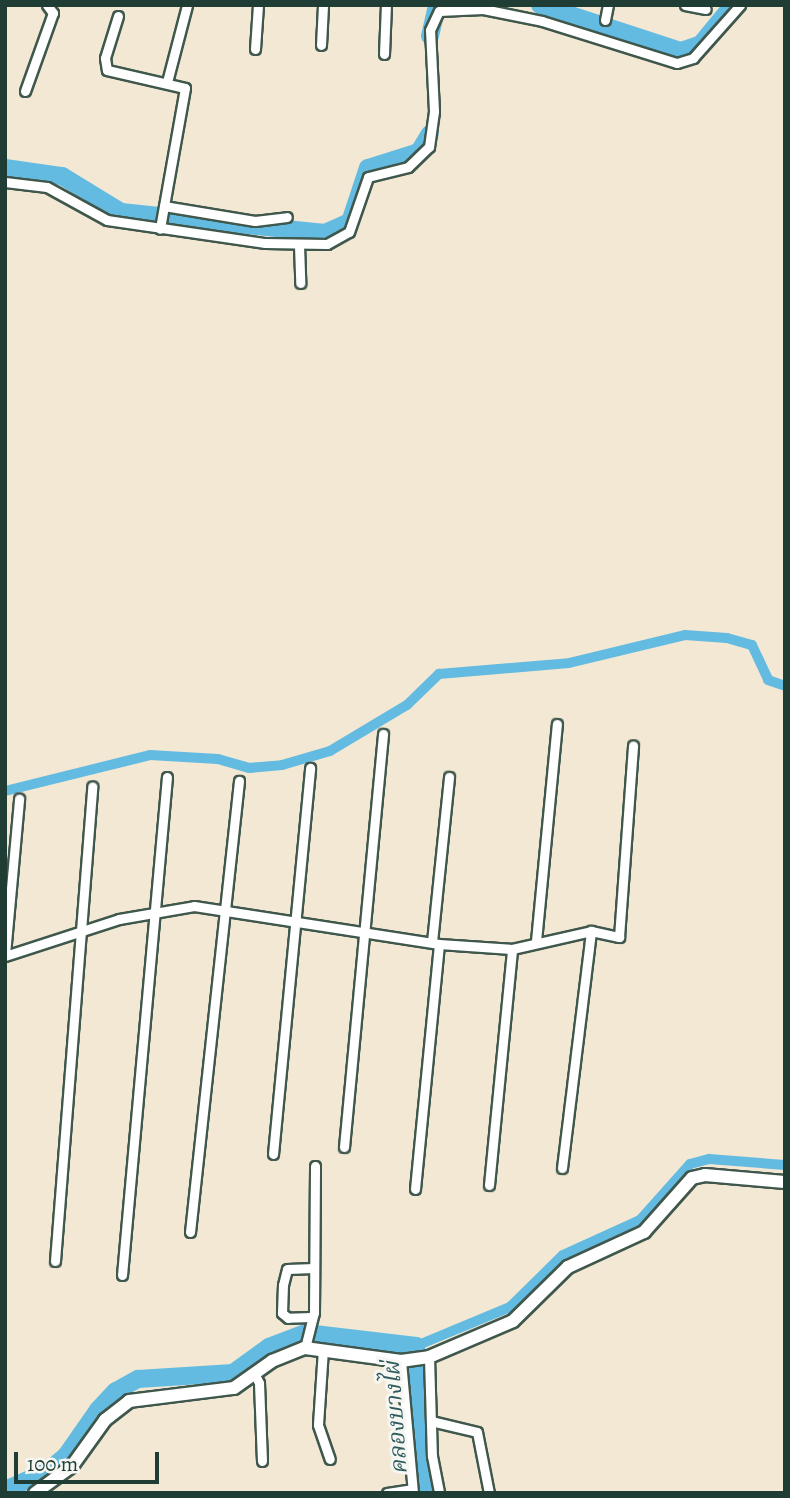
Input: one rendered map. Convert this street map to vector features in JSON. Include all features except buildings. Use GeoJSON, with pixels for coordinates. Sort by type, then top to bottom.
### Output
{"type":"FeatureCollection","features":[{"type":"Feature","properties":{"kind":"street"},"geometry":{"type":"LineString","coordinates":[[26,91],[53,13],[47,5]]}},
{"type":"Feature","properties":{"kind":"street"},"geometry":{"type":"LineString","coordinates":[[167,82],[187,5]]}},
{"type":"Feature","properties":{"kind":"street"},"geometry":{"type":"LineString","coordinates":[[255,49],[258,5]]}},
{"type":"Feature","properties":{"kind":"street"},"geometry":{"type":"LineString","coordinates":[[321,45],[323,5]]}},
{"type":"Feature","properties":{"kind":"street"},"geometry":{"type":"LineString","coordinates":[[384,54],[386,5]]}},
{"type":"Feature","properties":{"kind":"street"},"geometry":{"type":"LineString","coordinates":[[605,20],[608,5]]}},
{"type":"Feature","properties":{"kind":"street"},"geometry":{"type":"LineString","coordinates":[[685,5],[706,9]]}},
{"type":"Feature","properties":{"kind":"street"},"geometry":{"type":"LineString","coordinates":[[5,182],[47,187],[107,220],[299,245],[341,240],[349,232],[368,177],[408,167],[424,156],[434,111],[430,30],[439,11],[484,9],[541,21],[677,63],[693,58],[740,5]]}},
{"type":"Feature","properties":{"kind":"street"},"geometry":{"type":"LineString","coordinates":[[118,16],[105,58],[107,70],[182,84],[185,92],[160,225]]}},
{"type":"Feature","properties":{"kind":"street"},"geometry":{"type":"LineString","coordinates":[[164,207],[255,221],[287,217]]}},
{"type":"Feature","properties":{"kind":"street"},"geometry":{"type":"LineString","coordinates":[[299,245],[300,283]]}},
{"type":"Feature","properties":{"kind":"street"},"geometry":{"type":"LineString","coordinates":[[536,941],[557,724]]}},
{"type":"Feature","properties":{"kind":"street"},"geometry":{"type":"LineString","coordinates":[[344,1147],[383,734]]}},
{"type":"Feature","properties":{"kind":"street"},"geometry":{"type":"LineString","coordinates":[[19,799],[5,955],[155,910],[194,906],[296,919],[435,943],[512,949],[536,941],[591,931],[619,936],[634,746]]}},
{"type":"Feature","properties":{"kind":"street"},"geometry":{"type":"LineString","coordinates":[[273,1154],[310,768]]}},
{"type":"Feature","properties":{"kind":"street"},"geometry":{"type":"LineString","coordinates":[[122,1275],[167,777]]}},
{"type":"Feature","properties":{"kind":"street"},"geometry":{"type":"LineString","coordinates":[[415,1189],[449,777]]}},
{"type":"Feature","properties":{"kind":"street"},"geometry":{"type":"LineString","coordinates":[[190,1232],[239,781]]}},
{"type":"Feature","properties":{"kind":"street"},"geometry":{"type":"LineString","coordinates":[[55,1261],[92,786]]}},
{"type":"Feature","properties":{"kind":"street"},"geometry":{"type":"LineString","coordinates":[[562,1168],[591,931]]}},
{"type":"Feature","properties":{"kind":"street"},"geometry":{"type":"LineString","coordinates":[[489,1185],[512,949]]}},
{"type":"Feature","properties":{"kind":"street"},"geometry":{"type":"LineString","coordinates":[[36,1493],[72,1466],[105,1420],[129,1401],[212,1394],[234,1388],[305,1342],[310,1321],[314,1268],[315,1166]]}},
{"type":"Feature","properties":{"kind":"street"},"geometry":{"type":"LineString","coordinates":[[305,1342],[323,1349],[405,1361],[426,1358],[513,1321],[568,1267],[644,1232],[692,1178],[705,1175],[785,1182]]}},
{"type":"Feature","properties":{"kind":"street"},"geometry":{"type":"LineString","coordinates":[[310,1321],[288,1318],[282,1313],[283,1285],[287,1269],[314,1268]]}},
{"type":"Feature","properties":{"kind":"street"},"geometry":{"type":"LineString","coordinates":[[323,1349],[318,1425],[330,1459]]}},
{"type":"Feature","properties":{"kind":"street"},"geometry":{"type":"LineString","coordinates":[[426,1358],[439,1493]]}},
{"type":"Feature","properties":{"kind":"street"},"geometry":{"type":"LineString","coordinates":[[387,1493],[412,1491],[405,1361]]}},
{"type":"Feature","properties":{"kind":"street"},"geometry":{"type":"LineString","coordinates":[[255,1375],[259,1383],[262,1461]]}},
{"type":"Feature","properties":{"kind":"street"},"geometry":{"type":"LineString","coordinates":[[431,1421],[477,1432],[489,1493]]}},
{"type":"Feature","properties":{"kind":"waterway"},"geometry":{"type":"LineString","coordinates":[[430,36],[437,5]]}},
{"type":"Feature","properties":{"kind":"waterway"},"geometry":{"type":"LineString","coordinates":[[540,5],[681,51],[701,44],[733,5]]}},
{"type":"Feature","properties":{"kind":"waterway"},"geometry":{"type":"LineString","coordinates":[[5,168],[62,176],[121,212],[325,233],[350,222],[368,168],[419,152],[430,134]]}},
{"type":"Feature","properties":{"kind":"waterway"},"geometry":{"type":"LineString","coordinates":[[5,791],[150,755],[218,759],[249,768],[282,765],[330,751],[407,705],[439,674],[569,663],[685,635],[727,638],[752,645],[768,680],[785,686]]}},
{"type":"Feature","properties":{"kind":"waterway"},"geometry":{"type":"LineString","coordinates":[[416,1346],[510,1307],[563,1255],[640,1220],[690,1164],[709,1159],[785,1165]]}},
{"type":"Feature","properties":{"kind":"waterway","name":"คลองบางไผ่"},"geometry":{"type":"LineString","coordinates":[[5,1490],[48,1471],[66,1456],[98,1410],[116,1391],[138,1379],[233,1373],[269,1347],[306,1333],[416,1346],[426,1493]]}}]}
